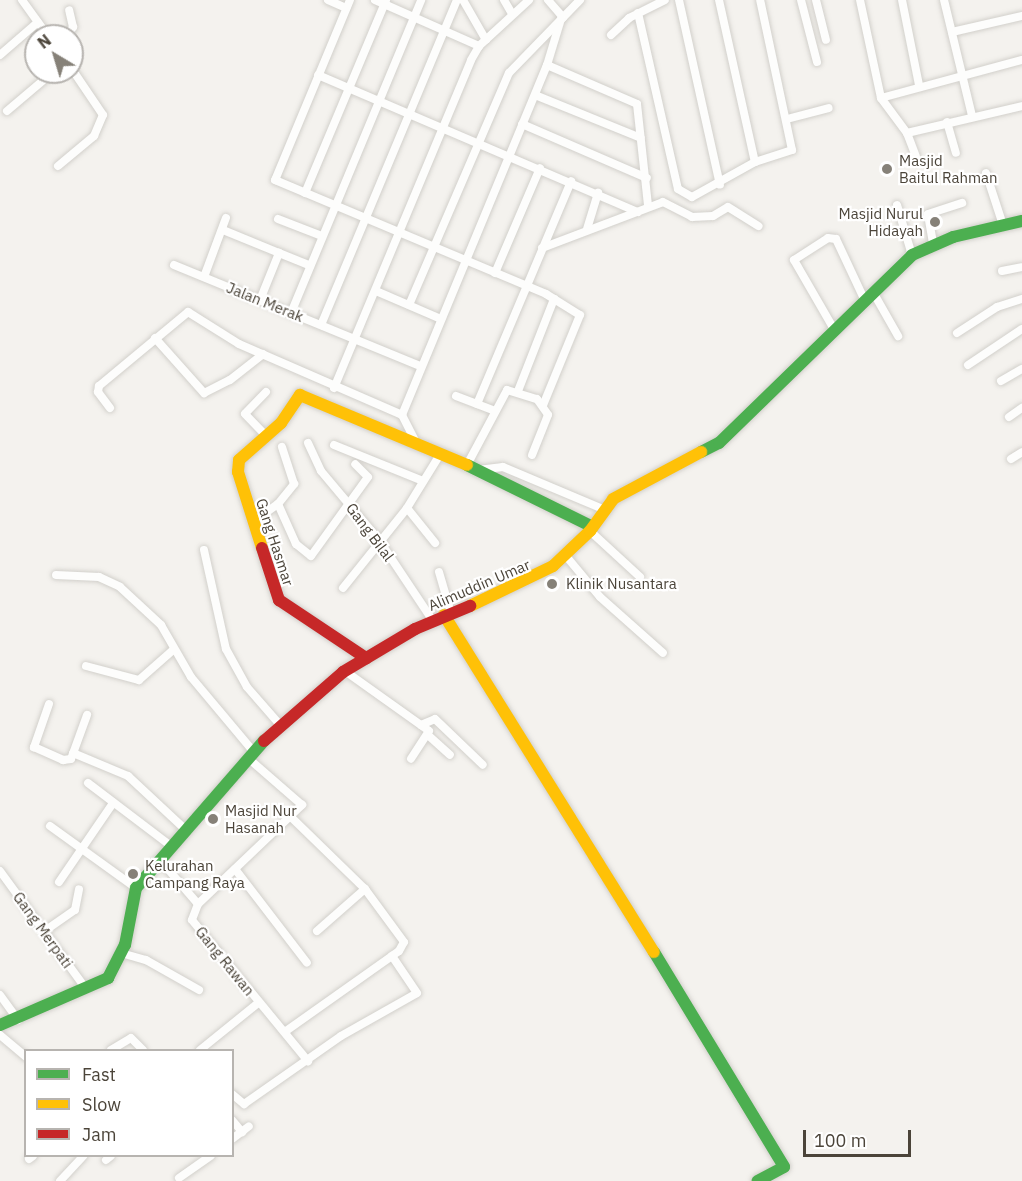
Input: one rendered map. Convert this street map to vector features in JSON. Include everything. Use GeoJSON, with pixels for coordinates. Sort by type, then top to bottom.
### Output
{"type":"FeatureCollection","features":[{"type":"Feature","properties":{"kind":"street"},"geometry":{"type":"LineString","coordinates":[[328,0],[348,4],[275,179],[525,285],[554,299],[582,318],[543,405]]}},
{"type":"Feature","properties":{"kind":"street"},"geometry":{"type":"LineString","coordinates":[[375,0],[385,2],[479,46]]}},
{"type":"Feature","properties":{"kind":"street"},"geometry":{"type":"LineString","coordinates":[[291,313],[421,0]]}},
{"type":"Feature","properties":{"kind":"street"},"geometry":{"type":"LineString","coordinates":[[321,325],[457,0]]}},
{"type":"Feature","properties":{"kind":"street"},"geometry":{"type":"LineString","coordinates":[[463,0],[486,39]]}},
{"type":"Feature","properties":{"kind":"street"},"geometry":{"type":"LineString","coordinates":[[504,0],[512,14]]}},
{"type":"Feature","properties":{"kind":"street"},"geometry":{"type":"LineString","coordinates":[[334,388],[479,46],[529,0]]}},
{"type":"Feature","properties":{"kind":"street"},"geometry":{"type":"LineString","coordinates":[[548,0],[562,18]]}},
{"type":"Feature","properties":{"kind":"street"},"geometry":{"type":"LineString","coordinates":[[409,305],[509,73],[580,0]]}},
{"type":"Feature","properties":{"kind":"street"},"geometry":{"type":"LineString","coordinates":[[611,34],[638,13],[665,0]]}},
{"type":"Feature","properties":{"kind":"street"},"geometry":{"type":"LineString","coordinates":[[679,0],[720,184]]}},
{"type":"Feature","properties":{"kind":"street"},"geometry":{"type":"LineString","coordinates":[[719,0],[755,162]]}},
{"type":"Feature","properties":{"kind":"street"},"geometry":{"type":"LineString","coordinates":[[638,13],[678,189],[692,197],[720,184],[755,162],[792,150],[760,0]]}},
{"type":"Feature","properties":{"kind":"street"},"geometry":{"type":"LineString","coordinates":[[801,0],[817,62]]}},
{"type":"Feature","properties":{"kind":"street"},"geometry":{"type":"LineString","coordinates":[[816,0],[826,40]]}},
{"type":"Feature","properties":{"kind":"street"},"geometry":{"type":"LineString","coordinates":[[862,0],[881,98],[907,133],[916,156]]}},
{"type":"Feature","properties":{"kind":"street"},"geometry":{"type":"LineString","coordinates":[[902,0],[919,85]]}},
{"type":"Feature","properties":{"kind":"street"},"geometry":{"type":"LineString","coordinates":[[944,0],[960,74],[972,116]]}},
{"type":"Feature","properties":{"kind":"street"},"geometry":{"type":"LineString","coordinates":[[0,55],[38,22],[26,1]]}},
{"type":"Feature","properties":{"kind":"street"},"geometry":{"type":"LineString","coordinates":[[305,193],[385,2]]}},
{"type":"Feature","properties":{"kind":"street"},"geometry":{"type":"LineString","coordinates":[[69,10],[72,24]]}},
{"type":"Feature","properties":{"kind":"street"},"geometry":{"type":"LineString","coordinates":[[952,32],[1022,16]]}},
{"type":"Feature","properties":{"kind":"street"},"geometry":{"type":"LineString","coordinates":[[402,415],[420,366],[547,66],[562,18]]}},
{"type":"Feature","properties":{"kind":"street"},"geometry":{"type":"LineString","coordinates":[[881,98],[919,85],[1022,60]]}},
{"type":"Feature","properties":{"kind":"street"},"geometry":{"type":"LineString","coordinates":[[547,66],[632,99],[647,178],[648,206]]}},
{"type":"Feature","properties":{"kind":"street"},"geometry":{"type":"LineString","coordinates":[[318,75],[571,181],[638,212]]}},
{"type":"Feature","properties":{"kind":"street"},"geometry":{"type":"LineString","coordinates":[[7,111],[39,84]]}},
{"type":"Feature","properties":{"kind":"street"},"geometry":{"type":"LineString","coordinates":[[58,166],[94,136],[103,115],[82,84]]}},
{"type":"Feature","properties":{"kind":"street"},"geometry":{"type":"LineString","coordinates":[[535,95],[641,138]]}},
{"type":"Feature","properties":{"kind":"street"},"geometry":{"type":"LineString","coordinates":[[907,133],[1022,106]]}},
{"type":"Feature","properties":{"kind":"street"},"geometry":{"type":"LineString","coordinates":[[787,119],[829,108]]}},
{"type":"Feature","properties":{"kind":"street"},"geometry":{"type":"LineString","coordinates":[[947,122],[956,153]]}},
{"type":"Feature","properties":{"kind":"street"},"geometry":{"type":"LineString","coordinates":[[522,124],[647,178]]}},
{"type":"Feature","properties":{"kind":"street"},"geometry":{"type":"LineString","coordinates":[[495,273],[540,168]]}},
{"type":"Feature","properties":{"kind":"street"},"geometry":{"type":"LineString","coordinates":[[986,173],[1003,225]]}},
{"type":"Feature","properties":{"kind":"street"},"geometry":{"type":"LineString","coordinates":[[477,404],[525,285],[571,181]]}},
{"type":"Feature","properties":{"kind":"street"},"geometry":{"type":"LineString","coordinates":[[587,229],[598,194]]}},
{"type":"Feature","properties":{"kind":"street"},"geometry":{"type":"LineString","coordinates":[[542,248],[663,202],[692,218],[705,218],[728,207],[758,226]]}},
{"type":"Feature","properties":{"kind":"street"},"geometry":{"type":"LineString","coordinates":[[933,243],[927,214],[962,203]]}},
{"type":"Feature","properties":{"kind":"street"},"geometry":{"type":"LineString","coordinates":[[897,205],[912,255]]}},
{"type":"Feature","properties":{"kind":"street"},"geometry":{"type":"LineString","coordinates":[[204,277],[226,218]]}},
{"type":"Feature","properties":{"kind":"street"},"geometry":{"type":"LineString","coordinates":[[278,219],[322,236]]}},
{"type":"Feature","properties":{"kind":"street","name":"Alimuddin Umar"},"geometry":{"type":"LineString","coordinates":[[0,1026],[18,1020],[108,978],[121,953],[136,888],[251,754],[280,725],[345,671],[443,616],[529,581],[566,556],[592,529],[603,509],[631,488],[719,443],[912,255],[933,243],[1022,221]]}},
{"type":"Feature","properties":{"kind":"street"},"geometry":{"type":"LineString","coordinates":[[223,230],[309,266]]}},
{"type":"Feature","properties":{"kind":"street"},"geometry":{"type":"LineString","coordinates":[[835,331],[793,262],[833,237],[869,296],[898,336]]}},
{"type":"Feature","properties":{"kind":"street"},"geometry":{"type":"LineString","coordinates":[[260,300],[279,254]]}},
{"type":"Feature","properties":{"kind":"street","name":"Jalan Merak"},"geometry":{"type":"LineString","coordinates":[[174,265],[420,366]]}},
{"type":"Feature","properties":{"kind":"street"},"geometry":{"type":"LineString","coordinates":[[1002,271],[1022,267]]}},
{"type":"Feature","properties":{"kind":"street"},"geometry":{"type":"LineString","coordinates":[[376,291],[441,319]]}},
{"type":"Feature","properties":{"kind":"street"},"geometry":{"type":"LineString","coordinates":[[518,391],[554,299]]}},
{"type":"Feature","properties":{"kind":"street"},"geometry":{"type":"LineString","coordinates":[[957,333],[997,307],[1022,299]]}},
{"type":"Feature","properties":{"kind":"street"},"geometry":{"type":"LineString","coordinates":[[110,408],[98,392],[99,386],[188,312],[208,329],[334,388],[402,415],[417,445]]}},
{"type":"Feature","properties":{"kind":"street"},"geometry":{"type":"LineString","coordinates":[[968,365],[1022,329]]}},
{"type":"Feature","properties":{"kind":"street"},"geometry":{"type":"LineString","coordinates":[[155,338],[204,393],[230,381],[263,354]]}},
{"type":"Feature","properties":{"kind":"street"},"geometry":{"type":"LineString","coordinates":[[1001,381],[1022,369]]}},
{"type":"Feature","properties":{"kind":"street"},"geometry":{"type":"LineString","coordinates":[[472,468],[505,391],[518,391],[543,405],[549,420],[532,455]]}},
{"type":"Feature","properties":{"kind":"street"},"geometry":{"type":"LineString","coordinates":[[267,392],[245,414],[267,437],[302,394],[439,456],[472,468],[592,529],[640,577]]}},
{"type":"Feature","properties":{"kind":"street"},"geometry":{"type":"LineString","coordinates":[[456,396],[495,411]]}},
{"type":"Feature","properties":{"kind":"street"},"geometry":{"type":"LineString","coordinates":[[1009,417],[1022,408]]}},
{"type":"Feature","properties":{"kind":"street","name":"Gang Hasmar"},"geometry":{"type":"LineString","coordinates":[[267,437],[237,465],[279,600],[366,658]]}},
{"type":"Feature","properties":{"kind":"street","name":"Gang Bilal"},"geometry":{"type":"LineString","coordinates":[[308,443],[321,471],[443,616]]}},
{"type":"Feature","properties":{"kind":"street"},"geometry":{"type":"LineString","coordinates":[[334,445],[423,482]]}},
{"type":"Feature","properties":{"kind":"street"},"geometry":{"type":"LineString","coordinates":[[253,522],[278,504],[294,484],[282,447]]}},
{"type":"Feature","properties":{"kind":"street"},"geometry":{"type":"LineString","coordinates":[[1011,459],[1022,452]]}},
{"type":"Feature","properties":{"kind":"street"},"geometry":{"type":"LineString","coordinates":[[343,588],[379,540],[407,508],[439,456]]}},
{"type":"Feature","properties":{"kind":"street"},"geometry":{"type":"LineString","coordinates":[[278,504],[297,544],[309,556],[368,477],[355,464]]}},
{"type":"Feature","properties":{"kind":"street"},"geometry":{"type":"LineString","coordinates":[[472,468],[503,467],[603,509]]}},
{"type":"Feature","properties":{"kind":"street"},"geometry":{"type":"LineString","coordinates":[[407,508],[435,543]]}},
{"type":"Feature","properties":{"kind":"street"},"geometry":{"type":"LineString","coordinates":[[204,550],[226,649],[247,687],[280,725]]}},
{"type":"Feature","properties":{"kind":"street"},"geometry":{"type":"LineString","coordinates":[[566,556],[600,597],[663,653]]}},
{"type":"Feature","properties":{"kind":"street"},"geometry":{"type":"LineString","coordinates":[[439,572],[443,616],[535,755],[784,1167],[758,1181]]}},
{"type":"Feature","properties":{"kind":"street"},"geometry":{"type":"LineString","coordinates":[[56,575],[74,573],[113,582],[161,625],[173,650],[251,754],[302,802],[292,818],[198,904]]}},
{"type":"Feature","properties":{"kind":"street"},"geometry":{"type":"LineString","coordinates":[[86,666],[139,680],[173,650]]}},
{"type":"Feature","properties":{"kind":"street"},"geometry":{"type":"LineString","coordinates":[[345,671],[421,725],[429,736],[450,755]]}},
{"type":"Feature","properties":{"kind":"street"},"geometry":{"type":"LineString","coordinates":[[49,704],[34,747],[63,760],[73,753],[87,715]]}},
{"type":"Feature","properties":{"kind":"street"},"geometry":{"type":"LineString","coordinates":[[421,725],[435,718],[483,765]]}},
{"type":"Feature","properties":{"kind":"street"},"geometry":{"type":"LineString","coordinates":[[411,759],[429,736]]}},
{"type":"Feature","properties":{"kind":"street"},"geometry":{"type":"LineString","coordinates":[[73,753],[128,776],[187,831]]}},
{"type":"Feature","properties":{"kind":"street"},"geometry":{"type":"LineString","coordinates":[[88,783],[171,846]]}},
{"type":"Feature","properties":{"kind":"street"},"geometry":{"type":"LineString","coordinates":[[58,882],[113,803]]}},
{"type":"Feature","properties":{"kind":"street"},"geometry":{"type":"LineString","coordinates":[[286,1031],[392,956],[404,940],[365,890],[292,818]]}},
{"type":"Feature","properties":{"kind":"street"},"geometry":{"type":"LineString","coordinates":[[50,826],[136,888]]}},
{"type":"Feature","properties":{"kind":"street","name":"Gang Rawan"},"geometry":{"type":"LineString","coordinates":[[160,860],[198,904],[192,920],[258,1003],[286,1031],[308,1061]]}},
{"type":"Feature","properties":{"kind":"street"},"geometry":{"type":"LineString","coordinates":[[235,869],[308,963]]}},
{"type":"Feature","properties":{"kind":"street","name":"Gang Merpati"},"geometry":{"type":"LineString","coordinates":[[0,871],[46,930],[86,989]]}},
{"type":"Feature","properties":{"kind":"street"},"geometry":{"type":"LineString","coordinates":[[46,930],[75,910],[78,889]]}},
{"type":"Feature","properties":{"kind":"street"},"geometry":{"type":"LineString","coordinates":[[317,931],[365,890]]}},
{"type":"Feature","properties":{"kind":"street"},"geometry":{"type":"LineString","coordinates":[[121,953],[146,960],[199,990]]}},
{"type":"Feature","properties":{"kind":"street"},"geometry":{"type":"LineString","coordinates":[[234,1096],[244,1104],[368,1019],[417,993],[392,956]]}},
{"type":"Feature","properties":{"kind":"street"},"geometry":{"type":"LineString","coordinates":[[0,995],[18,1020]]}},
{"type":"Feature","properties":{"kind":"street"},"geometry":{"type":"LineString","coordinates":[[201,1049],[258,1003]]}},
{"type":"Feature","properties":{"kind":"street"},"geometry":{"type":"LineString","coordinates":[[0,1035],[24,1055]]}},
{"type":"Feature","properties":{"kind":"street"},"geometry":{"type":"LineString","coordinates":[[113,1049],[131,1038],[142,1049]]}},
{"type":"Feature","properties":{"kind":"street"},"geometry":{"type":"LineString","coordinates":[[234,1121],[246,1129],[234,1138]]}},
{"type":"Feature","properties":{"kind":"street"},"geometry":{"type":"LineString","coordinates":[[60,1181],[81,1157]]}},
{"type":"Feature","properties":{"kind":"street"},"geometry":{"type":"LineString","coordinates":[[179,1178],[209,1157]]}},
{"type":"Feature","properties":{"kind":"traffic: fast"},"geometry":{"type":"LineString","coordinates":[[701,452],[719,443],[912,255],[953,237],[1022,221]]}},
{"type":"Feature","properties":{"kind":"traffic: fast"},"geometry":{"type":"LineString","coordinates":[[467,465],[593,527]]}},
{"type":"Feature","properties":{"kind":"traffic: fast"},"geometry":{"type":"LineString","coordinates":[[0,1025],[108,978],[125,945],[136,888],[264,741]]}},
{"type":"Feature","properties":{"kind":"traffic: fast"},"geometry":{"type":"LineString","coordinates":[[654,952],[784,1167],[758,1181]]}},
{"type":"Feature","properties":{"kind":"traffic: slow"},"geometry":{"type":"LineString","coordinates":[[262,548],[238,472],[239,460],[281,423],[300,395],[467,465]]}},
{"type":"Feature","properties":{"kind":"traffic: slow"},"geometry":{"type":"LineString","coordinates":[[470,606],[553,566],[590,531],[613,499],[701,452]]}},
{"type":"Feature","properties":{"kind":"traffic: slow"},"geometry":{"type":"LineString","coordinates":[[444,615],[654,952]]}},
{"type":"Feature","properties":{"kind":"traffic: jam"},"geometry":{"type":"LineString","coordinates":[[262,548],[279,600],[366,658]]}},
{"type":"Feature","properties":{"kind":"traffic: jam"},"geometry":{"type":"LineString","coordinates":[[264,741],[343,672],[415,629],[470,606]]}},
{"type":"Feature","properties":{"kind":"place","name":"Masjid Baitul Rahman"},"geometry":{"type":"Point","coordinates":[887,169]}},
{"type":"Feature","properties":{"kind":"place","name":"Masjid Nurul Hidayah"},"geometry":{"type":"Point","coordinates":[935,222]}},
{"type":"Feature","properties":{"kind":"place","name":"Klinik Nusantara"},"geometry":{"type":"Point","coordinates":[552,584]}},
{"type":"Feature","properties":{"kind":"place","name":"Masjid Nur Hasanah"},"geometry":{"type":"Point","coordinates":[213,819]}},
{"type":"Feature","properties":{"kind":"place","name":"Kelurahan Campang Raya"},"geometry":{"type":"Point","coordinates":[133,874]}}]}
